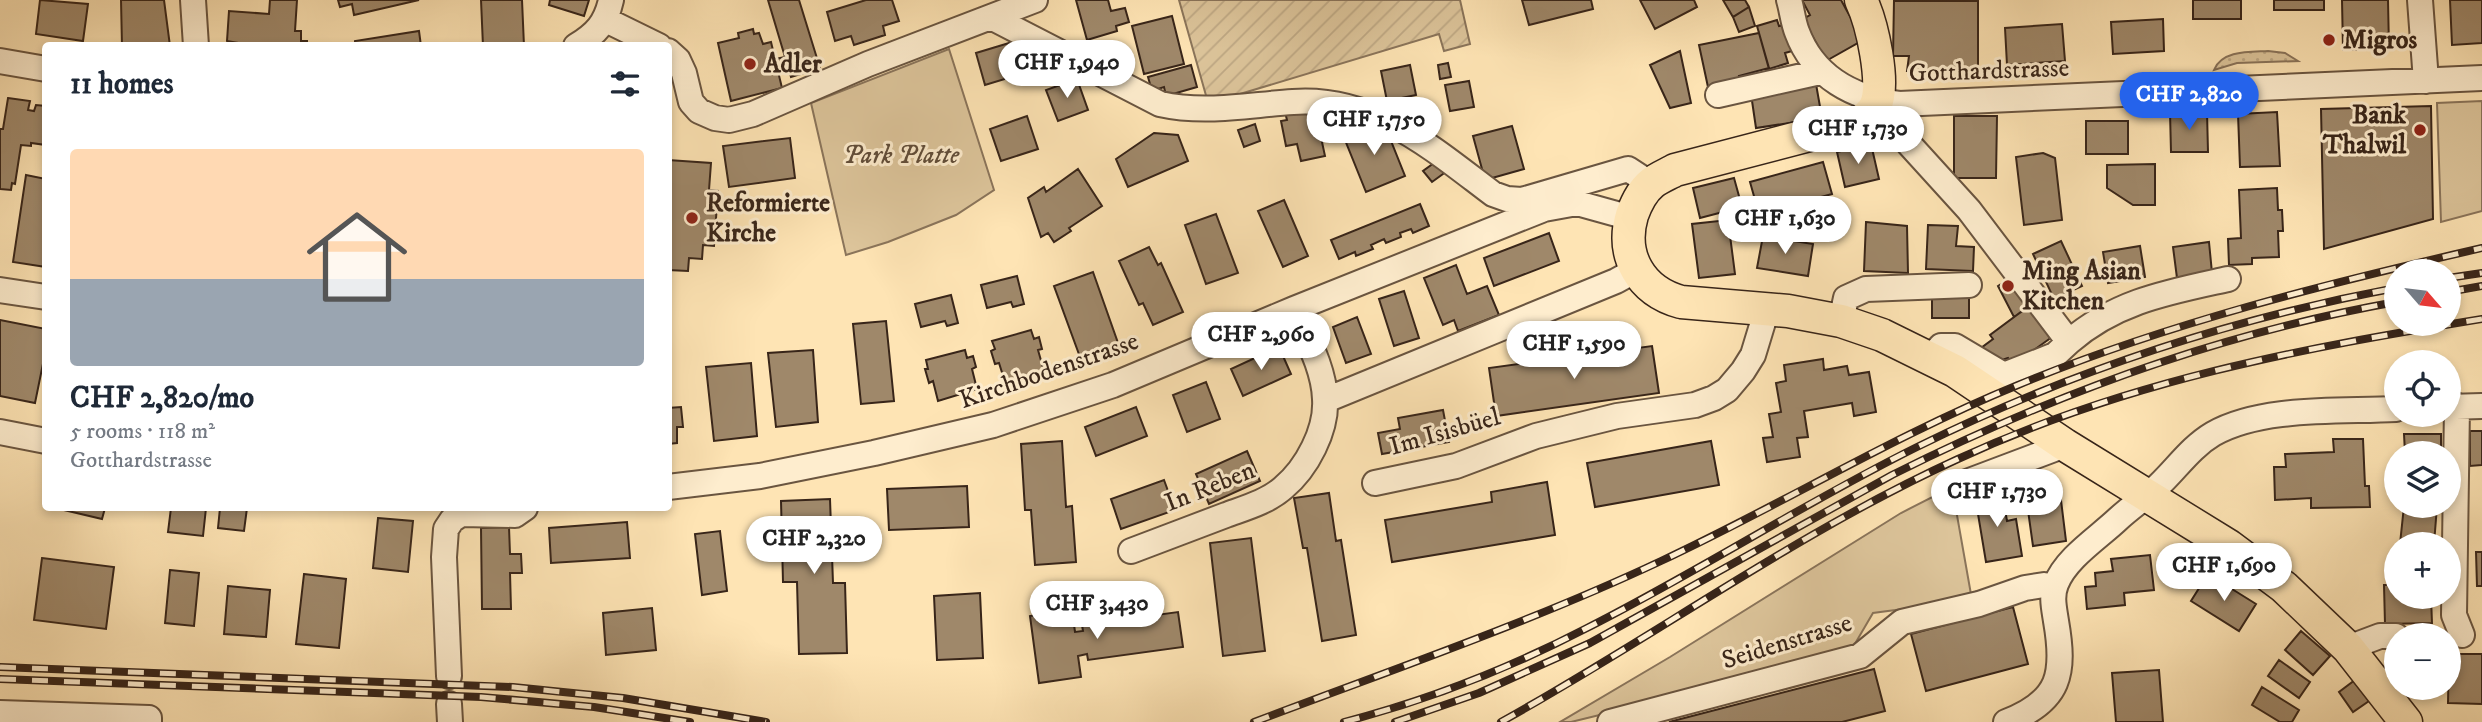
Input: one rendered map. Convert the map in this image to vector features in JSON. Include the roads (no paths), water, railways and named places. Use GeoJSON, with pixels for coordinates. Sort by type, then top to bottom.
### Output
{"type":"FeatureCollection","features":[{"type":"Feature","properties":{"kind":"main road"},"geometry":{"type":"LineString","coordinates":[[1861,0],[1870,24],[1878,86],[1888,102],[1874,109],[1859,122],[1675,170],[1651,184],[1636,205],[1631,218],[1628,245],[1636,270],[1654,291],[1666,298],[1718,306],[1767,309],[1841,321],[1882,335],[1973,383],[2065,445],[2229,546],[2284,587],[2348,648],[2406,722]]}},
{"type":"Feature","properties":{"kind":"street"},"geometry":{"type":"LineString","coordinates":[[193,0],[196,42]]}},
{"type":"Feature","properties":{"kind":"street"},"geometry":{"type":"LineString","coordinates":[[672,55],[684,73],[691,102],[699,111],[715,118],[730,120],[753,114],[868,64],[1035,0]]}},
{"type":"Feature","properties":{"kind":"street"},"geometry":{"type":"LineString","coordinates":[[1789,0],[1797,33],[1820,72],[1839,85],[1888,102],[1909,144],[1969,210],[2069,342]]}},
{"type":"Feature","properties":{"kind":"street"},"geometry":{"type":"LineString","coordinates":[[2420,0],[2426,81]]}},
{"type":"Feature","properties":{"kind":"street"},"geometry":{"type":"LineString","coordinates":[[582,42],[592,36],[608,10],[653,42]]}},
{"type":"Feature","properties":{"kind":"street"},"geometry":{"type":"LineString","coordinates":[[991,17],[1160,104],[1182,109],[1208,110],[1296,102],[1327,103],[1384,119],[1418,137],[1493,194],[1507,199],[1522,200],[1628,169],[1651,184]]}},
{"type":"Feature","properties":{"kind":"street"},"geometry":{"type":"LineString","coordinates":[[0,61],[42,68]]}},
{"type":"Feature","properties":{"kind":"street"},"geometry":{"type":"LineString","coordinates":[[1718,95],[1820,72]]}},
{"type":"Feature","properties":{"kind":"street","name":"Gotthardstrasse"},"geometry":{"type":"LineString","coordinates":[[1888,102],[2105,96],[2482,78]]}},
{"type":"Feature","properties":{"kind":"street","name":"Kirchbodenstrasse"},"geometry":{"type":"LineString","coordinates":[[672,487],[760,476],[993,425],[1113,385],[1544,209],[1577,203],[1631,218]]}},
{"type":"Feature","properties":{"kind":"street"},"geometry":{"type":"LineString","coordinates":[[1325,400],[1616,281],[1636,270]]}},
{"type":"Feature","properties":{"kind":"street"},"geometry":{"type":"LineString","coordinates":[[1930,358],[1941,346],[1955,346],[2004,374],[2055,355],[2103,316],[2126,306],[2163,294],[2228,279]]}},
{"type":"Feature","properties":{"kind":"street"},"geometry":{"type":"LineString","coordinates":[[1841,321],[1846,298],[1866,289],[1969,285]]}},
{"type":"Feature","properties":{"kind":"street"},"geometry":{"type":"LineString","coordinates":[[0,290],[42,296]]}},
{"type":"Feature","properties":{"kind":"street","name":"In Reben"},"geometry":{"type":"LineString","coordinates":[[1131,551],[1264,500],[1284,487],[1302,466],[1315,446],[1325,400],[1321,374],[1294,309]]}},
{"type":"Feature","properties":{"kind":"street","name":"Im Isisbüel"},"geometry":{"type":"LineString","coordinates":[[1375,483],[1456,466],[1549,433],[1617,416],[1695,405],[1714,398],[1727,390],[1743,371],[1752,355],[1767,309]]}},
{"type":"Feature","properties":{"kind":"street"},"geometry":{"type":"LineString","coordinates":[[2461,407],[2482,406]]}},
{"type":"Feature","properties":{"kind":"street"},"geometry":{"type":"LineString","coordinates":[[2006,722],[2035,708],[2047,696],[2061,666],[2053,599],[2059,577],[2071,562],[2133,505],[2148,495],[2193,448],[2213,434],[2235,424],[2278,414],[2384,410]]}},
{"type":"Feature","properties":{"kind":"street"},"geometry":{"type":"LineString","coordinates":[[2453,427],[2454,615],[2457,623]]}},
{"type":"Feature","properties":{"kind":"street"},"geometry":{"type":"LineString","coordinates":[[0,432],[42,440]]}},
{"type":"Feature","properties":{"kind":"street"},"geometry":{"type":"LineString","coordinates":[[1955,486],[2065,445]]}},
{"type":"Feature","properties":{"kind":"street"},"geometry":{"type":"LineString","coordinates":[[449,676],[444,557],[446,529],[452,520],[461,514],[515,515],[521,511]]}},
{"type":"Feature","properties":{"kind":"street","name":"Seidenstrasse"},"geometry":{"type":"LineString","coordinates":[[1611,722],[1860,656],[1902,622],[1979,604],[2025,588],[2044,585],[2054,588]]}},
{"type":"Feature","properties":{"kind":"street"},"geometry":{"type":"LineString","coordinates":[[2348,648],[2384,636]]}},
{"type":"Feature","properties":{"kind":"street"},"geometry":{"type":"LineString","coordinates":[[0,713],[149,720]]}},
{"type":"Feature","properties":{"kind":"railway"},"geometry":{"type":"LineString","coordinates":[[1254,722],[1611,584],[1706,539],[1927,426],[2018,385],[2132,342],[2189,324],[2364,276],[2482,248]]}},
{"type":"Feature","properties":{"kind":"railway"},"geometry":{"type":"LineString","coordinates":[[2461,276],[2482,273]]}},
{"type":"Feature","properties":{"kind":"railway"},"geometry":{"type":"LineString","coordinates":[[2461,290],[2482,286]]}},
{"type":"Feature","properties":{"kind":"railway"},"geometry":{"type":"LineString","coordinates":[[1344,722],[1437,693],[1556,644],[1917,447],[2033,395],[2151,351],[2212,332],[2272,315],[2384,291]]}},
{"type":"Feature","properties":{"kind":"railway"},"geometry":{"type":"LineString","coordinates":[[1395,722],[1479,693],[1590,643],[1892,475],[2013,419],[2075,393],[2202,349],[2331,315],[2384,304]]}},
{"type":"Feature","properties":{"kind":"railway"},"geometry":{"type":"LineString","coordinates":[[1501,722],[1841,519],[1958,459],[2022,432],[2086,408],[2215,371],[2347,342],[2482,319]]}},
{"type":"Feature","properties":{"kind":"railway"},"geometry":{"type":"LineString","coordinates":[[0,667],[513,687],[623,698],[766,722]]}},
{"type":"Feature","properties":{"kind":"railway"},"geometry":{"type":"LineString","coordinates":[[0,679],[481,697],[594,707],[690,722]]}},
{"type":"Feature","properties":{"kind":"place","name":"Migros"},"geometry":{"type":"Point","coordinates":[2329,40]}},
{"type":"Feature","properties":{"kind":"place","name":"Adler"},"geometry":{"type":"Point","coordinates":[750,64]}},
{"type":"Feature","properties":{"kind":"place","name":"Bank Thalwil"},"geometry":{"type":"Point","coordinates":[2420,130]}},
{"type":"Feature","properties":{"kind":"place","name":"Reformierte Kirche"},"geometry":{"type":"Point","coordinates":[692,218]}},
{"type":"Feature","properties":{"kind":"place","name":"Ming Asian Kitchen"},"geometry":{"type":"Point","coordinates":[2008,286]}},
{"type":"Feature","properties":{"kind":"park label","name":"Park Platte"},"geometry":{"type":"Point","coordinates":[901,155]}}]}
